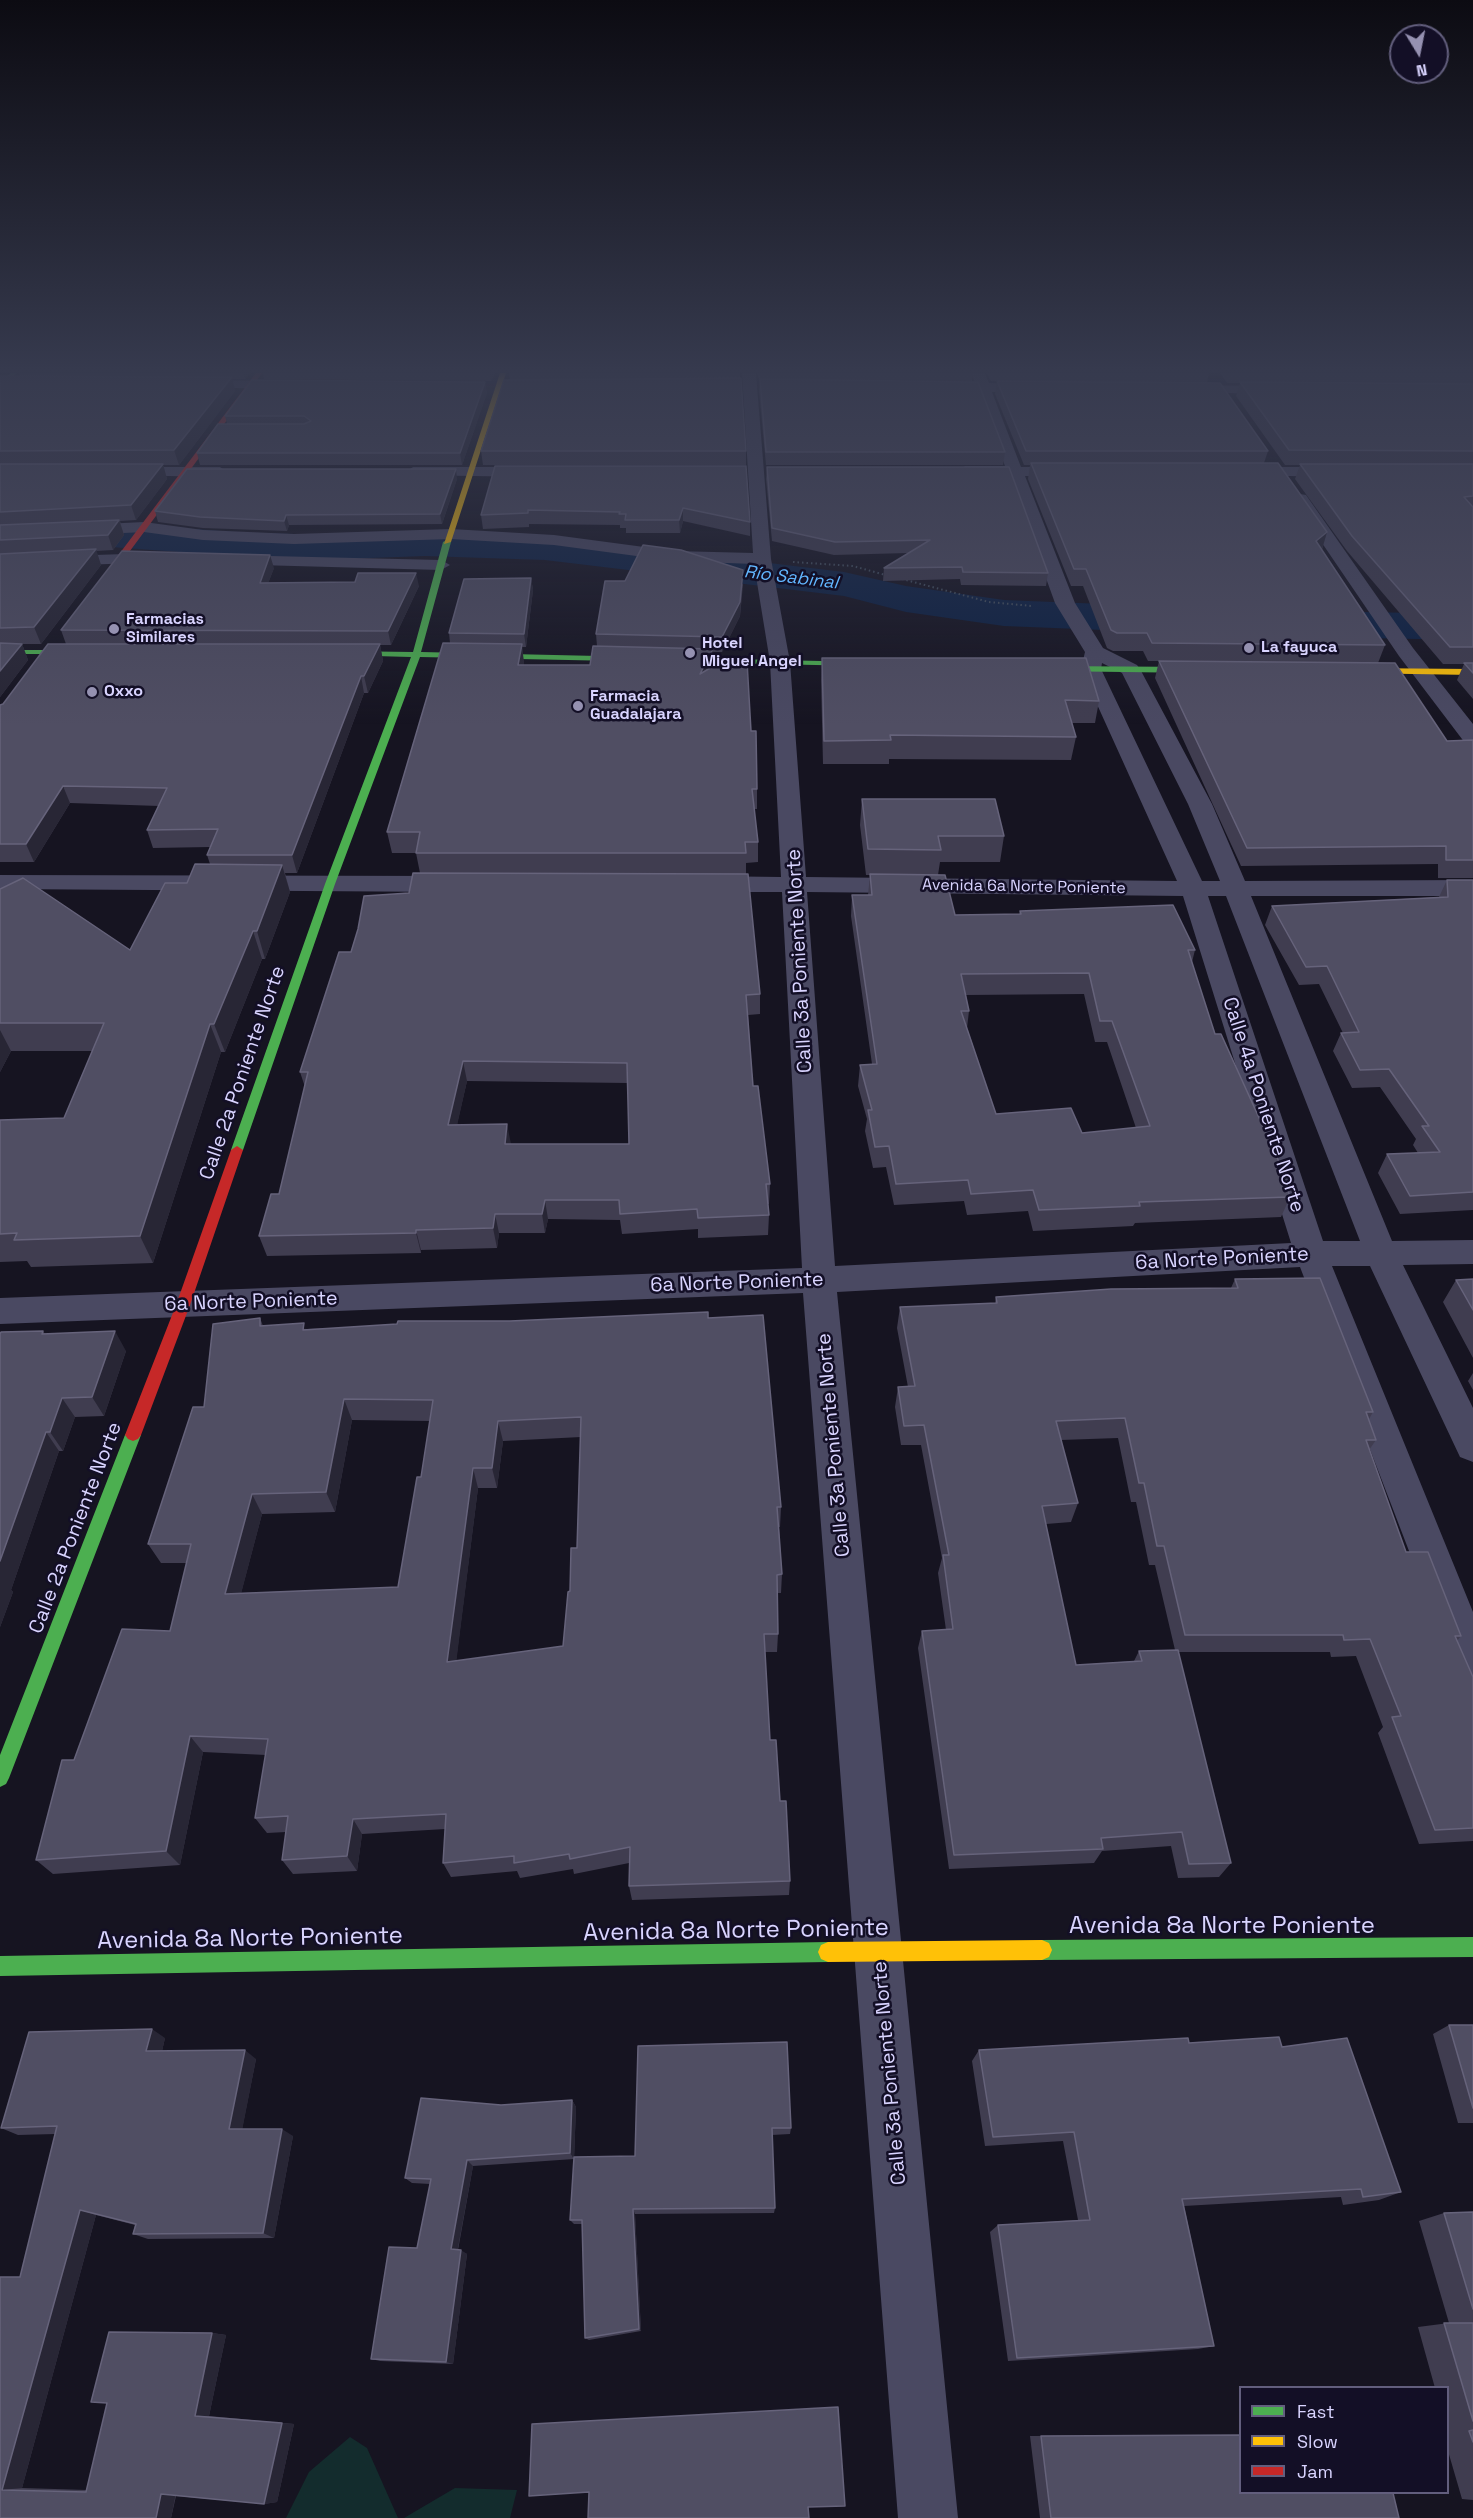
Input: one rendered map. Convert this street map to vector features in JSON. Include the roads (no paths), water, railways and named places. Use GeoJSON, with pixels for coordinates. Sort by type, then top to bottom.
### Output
{"type":"FeatureCollection","features":[{"type":"Feature","properties":{"kind":"street"},"geometry":{"type":"LineString","coordinates":[[88,600],[170,491]]}},
{"type":"Feature","properties":{"kind":"street","name":"Calle 2a Poniente Norte"},"geometry":{"type":"LineString","coordinates":[[0,1778],[183,1305],[330,884],[417,653],[464,491]]}},
{"type":"Feature","properties":{"kind":"street","name":"Calle 3a Poniente Norte"},"geometry":{"type":"LineString","coordinates":[[757,491],[764,572],[780,662],[796,884],[819,1280],[880,1951],[928,2518]]}},
{"type":"Feature","properties":{"kind":"street","name":"Calle 4a Poniente Norte"},"geometry":{"type":"LineString","coordinates":[[1022,491],[1069,610],[1091,655],[1193,889],[1311,1254],[1473,1663]]}},
{"type":"Feature","properties":{"kind":"street"},"geometry":{"type":"LineString","coordinates":[[1294,491],[1380,611],[1406,652],[1473,738]]}},
{"type":"Feature","properties":{"kind":"street"},"geometry":{"type":"LineString","coordinates":[[0,534],[143,527],[203,536],[294,538],[449,536],[554,540],[674,556],[764,572]]}},
{"type":"Feature","properties":{"kind":"street"},"geometry":{"type":"LineString","coordinates":[[0,563],[123,556],[169,558]]}},
{"type":"Feature","properties":{"kind":"street"},"geometry":{"type":"LineString","coordinates":[[205,559],[441,565]]}},
{"type":"Feature","properties":{"kind":"street"},"geometry":{"type":"LineString","coordinates":[[34,670],[62,635]]}},
{"type":"Feature","properties":{"kind":"street"},"geometry":{"type":"LineString","coordinates":[[0,652],[96,652]]}},
{"type":"Feature","properties":{"kind":"street"},"geometry":{"type":"LineString","coordinates":[[322,652],[876,664]]}},
{"type":"Feature","properties":{"kind":"street"},"geometry":{"type":"LineString","coordinates":[[1031,668],[1091,655],[1130,669],[1211,670]]}},
{"type":"Feature","properties":{"kind":"street"},"geometry":{"type":"LineString","coordinates":[[1130,669],[1200,804],[1296,1036],[1382,1254],[1473,1446]]}},
{"type":"Feature","properties":{"kind":"street"},"geometry":{"type":"LineString","coordinates":[[1339,671],[1473,672]]}},
{"type":"Feature","properties":{"kind":"street"},"geometry":{"type":"LineString","coordinates":[[0,882],[473,884]]}},
{"type":"Feature","properties":{"kind":"street","name":"Avenida 6a Norte Poniente"},"geometry":{"type":"LineString","coordinates":[[676,884],[1235,890],[1473,888]]}},
{"type":"Feature","properties":{"kind":"street","name":"6a Norte Poniente"},"geometry":{"type":"LineString","coordinates":[[0,1311],[819,1280],[1311,1254],[1473,1252]]}},
{"type":"Feature","properties":{"kind":"street","name":"Avenida 8a Norte Poniente"},"geometry":{"type":"LineString","coordinates":[[0,1966],[880,1951],[1473,1947]]}},
{"type":"Feature","properties":{"kind":"waterway","name":"Río Sabinal"},"geometry":{"type":"LineString","coordinates":[[0,541],[97,534],[249,545],[343,547],[425,544],[545,548],[844,584],[906,599],[1004,613],[1253,623],[1473,627]]}},
{"type":"Feature","properties":{"kind":"place","name":"Farmacias Similares"},"geometry":{"type":"Point","coordinates":[114,629]}},
{"type":"Feature","properties":{"kind":"place","name":"La fayuca"},"geometry":{"type":"Point","coordinates":[1249,648]}},
{"type":"Feature","properties":{"kind":"place","name":"Hotel Miguel Angel"},"geometry":{"type":"Point","coordinates":[690,653]}},
{"type":"Feature","properties":{"kind":"place","name":"Oxxo"},"geometry":{"type":"Point","coordinates":[92,692]}},
{"type":"Feature","properties":{"kind":"place","name":"Farmacia Guadalajara"},"geometry":{"type":"Point","coordinates":[578,706]}}]}
